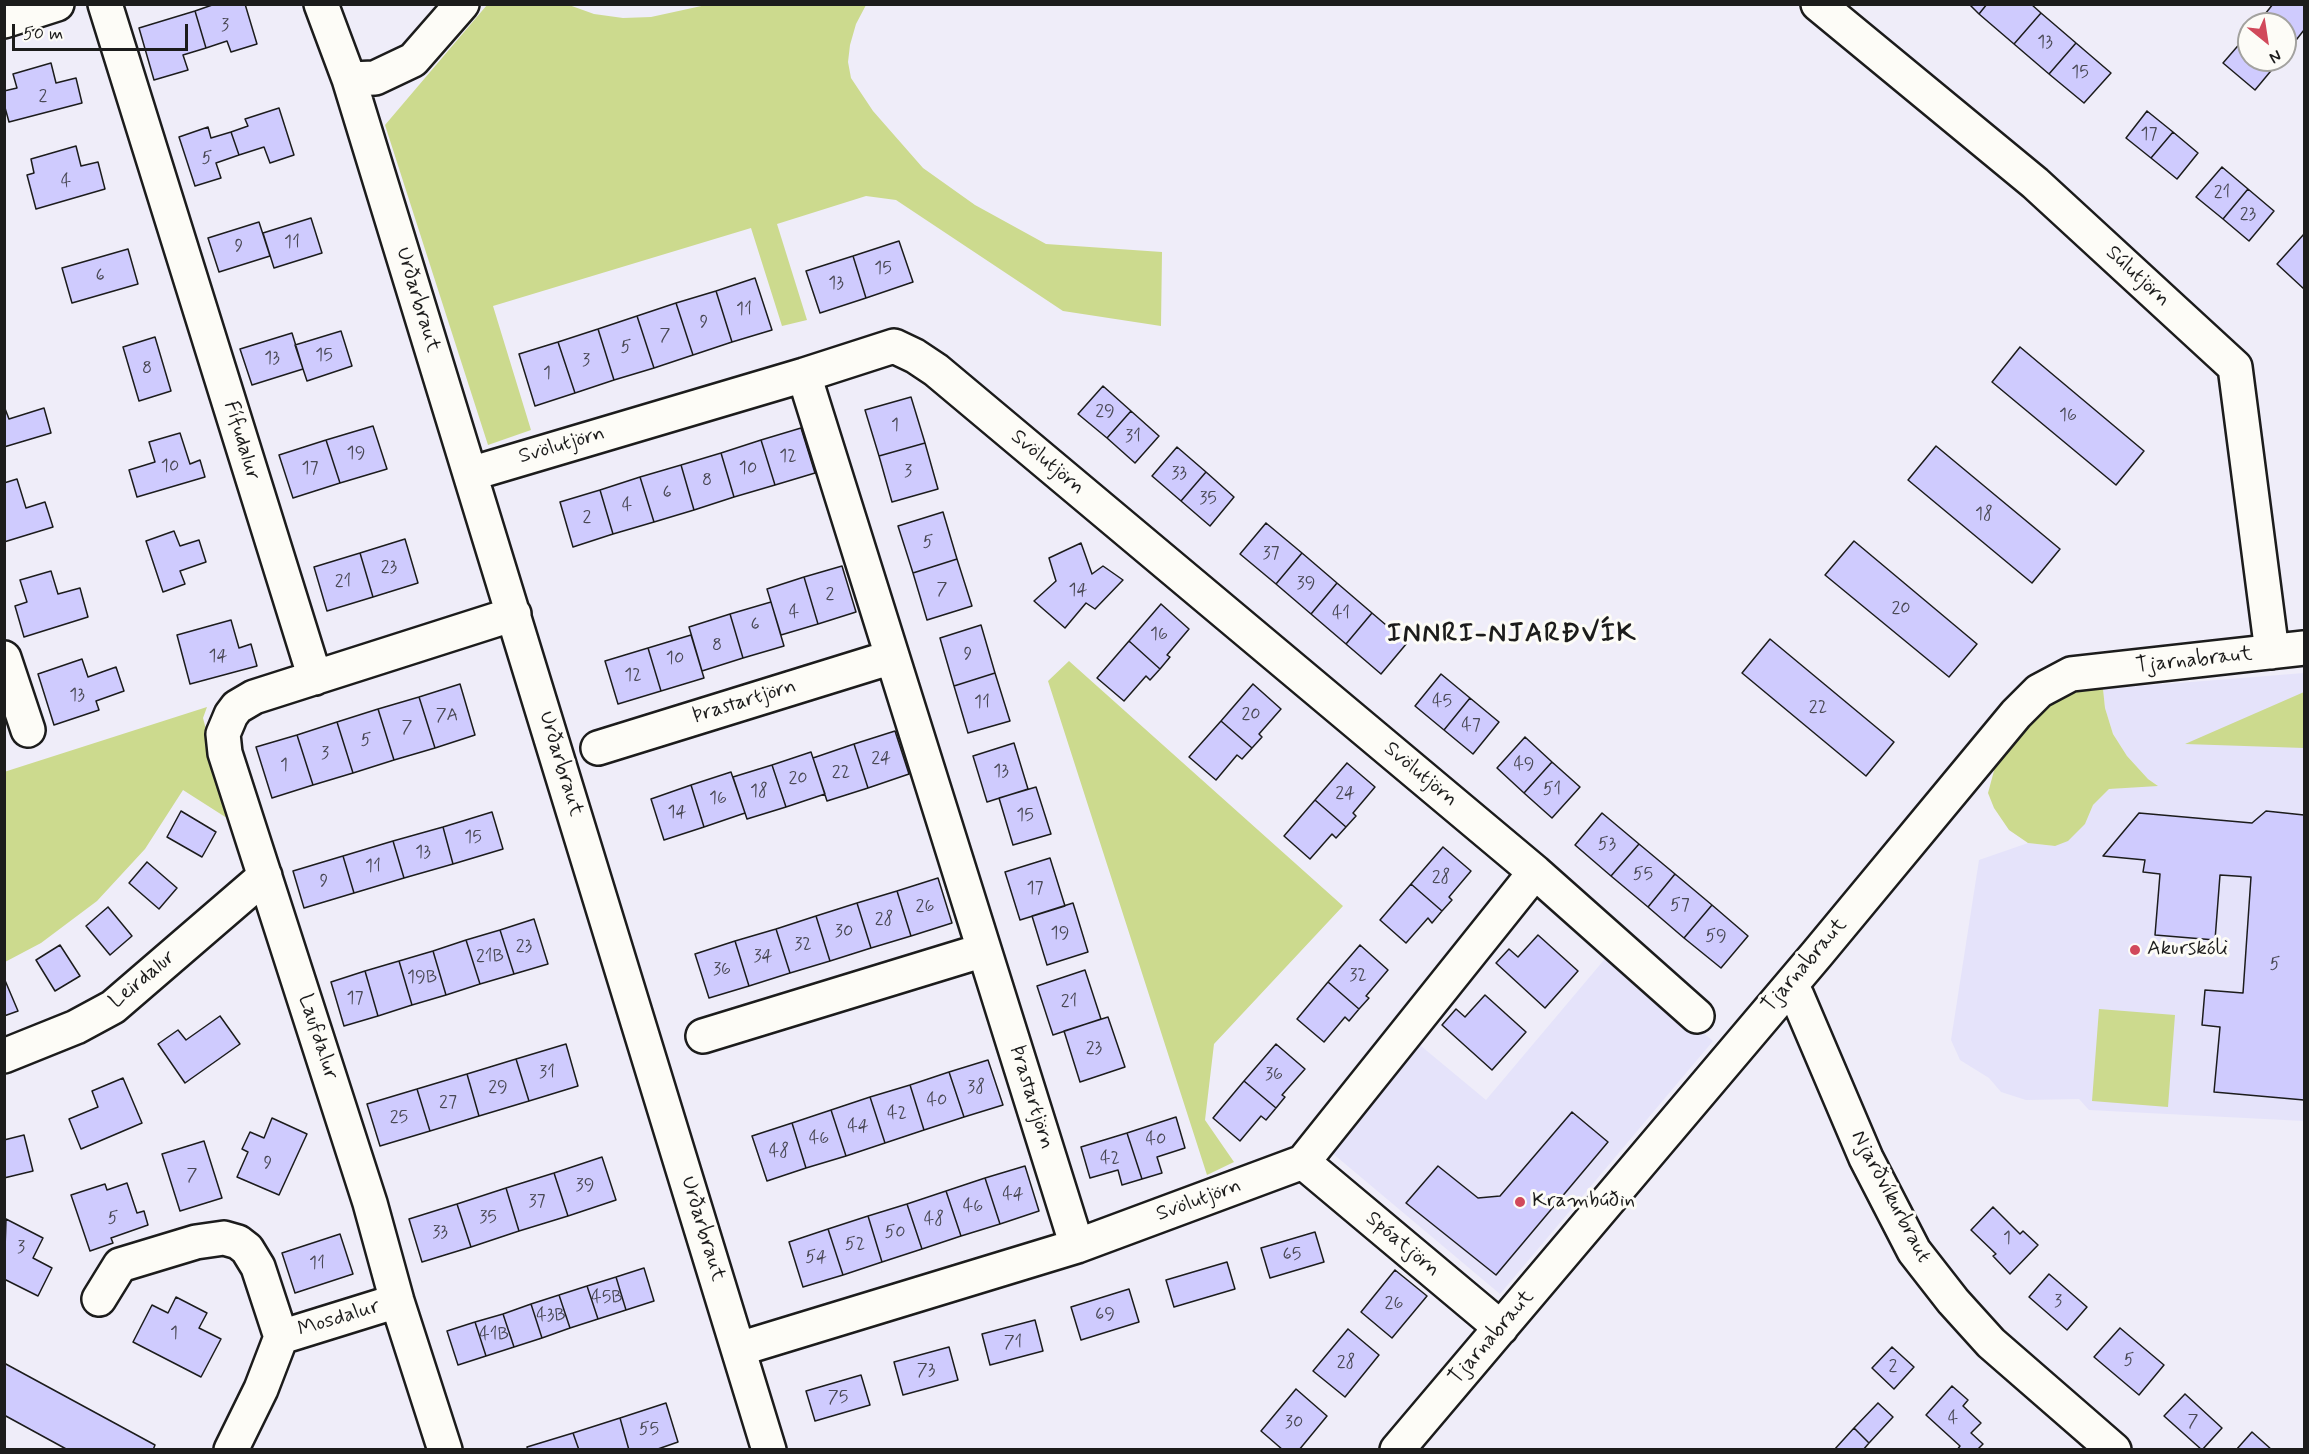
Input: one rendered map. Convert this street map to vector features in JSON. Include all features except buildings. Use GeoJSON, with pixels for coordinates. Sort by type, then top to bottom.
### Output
{"type":"FeatureCollection","features":[{"type":"Feature","properties":{"kind":"street"},"geometry":{"type":"LineString","coordinates":[[4,21],[57,4]]}},
{"type":"Feature","properties":{"kind":"street","name":"Fífudalur"},"geometry":{"type":"LineString","coordinates":[[105,4],[315,678]]}},
{"type":"Feature","properties":{"kind":"street","name":"Urðarbraut"},"geometry":{"type":"LineString","coordinates":[[321,4],[349,80],[769,1449]]}},
{"type":"Feature","properties":{"kind":"street"},"geometry":{"type":"LineString","coordinates":[[349,80],[375,78],[413,60],[462,4]]}},
{"type":"Feature","properties":{"kind":"street","name":"Súlutjörn"},"geometry":{"type":"LineString","coordinates":[[1818,4],[2035,183],[2235,367],[2272,652]]}},
{"type":"Feature","properties":{"kind":"street","name":"Svölutjörn"},"geometry":{"type":"LineString","coordinates":[[470,474],[894,346],[929,366],[1215,602],[1535,872],[1697,1016]]}},
{"type":"Feature","properties":{"kind":"street","name":"Þrastartjörn"},"geometry":{"type":"LineString","coordinates":[[804,375],[1077,1246]]}},
{"type":"Feature","properties":{"kind":"street"},"geometry":{"type":"LineString","coordinates":[[315,678],[514,614]]}},
{"type":"Feature","properties":{"kind":"street","name":"Tjarnabraut"},"geometry":{"type":"LineString","coordinates":[[1397,1449],[1790,986],[2016,714],[2039,691],[2071,674],[2304,648]]}},
{"type":"Feature","properties":{"kind":"street","name":"Þrastartjörn"},"geometry":{"type":"LineString","coordinates":[[598,748],[892,657]]}},
{"type":"Feature","properties":{"kind":"street"},"geometry":{"type":"LineString","coordinates":[[4,658],[28,730]]}},
{"type":"Feature","properties":{"kind":"street","name":"Laufdalur"},"geometry":{"type":"LineString","coordinates":[[315,678],[245,701],[231,715],[223,734],[225,753],[370,1203],[397,1301],[445,1449]]}},
{"type":"Feature","properties":{"kind":"street"},"geometry":{"type":"LineString","coordinates":[[1304,1162],[1535,872]]}},
{"type":"Feature","properties":{"kind":"street","name":"Leirdalur"},"geometry":{"type":"LineString","coordinates":[[4,1056],[76,1027],[113,1007],[265,876]]}},
{"type":"Feature","properties":{"kind":"street"},"geometry":{"type":"LineString","coordinates":[[703,1036],[984,950]]}},
{"type":"Feature","properties":{"kind":"street","name":"Njarðvíkurbraut"},"geometry":{"type":"LineString","coordinates":[[1790,986],[1797,996],[1866,1158],[1914,1251],[1953,1301],[1991,1343],[2114,1449]]}},
{"type":"Feature","properties":{"kind":"street","name":"Svölutjörn"},"geometry":{"type":"LineString","coordinates":[[739,1349],[1077,1246],[1304,1162]]}},
{"type":"Feature","properties":{"kind":"street","name":"Spóatjörn"},"geometry":{"type":"LineString","coordinates":[[1304,1162],[1501,1328]]}},
{"type":"Feature","properties":{"kind":"street","name":"Mosdalur"},"geometry":{"type":"LineString","coordinates":[[99,1299],[120,1265],[196,1242],[224,1238],[238,1242],[247,1249],[258,1267],[281,1336],[261,1389],[231,1449]]}},
{"type":"Feature","properties":{"kind":"street","name":"Mosdalur"},"geometry":{"type":"LineString","coordinates":[[281,1336],[397,1301]]}},
{"type":"Feature","properties":{"kind":"shaded area","name":"Akurskóli"},"geometry":{"type":"Polygon","coordinates":[[[2304,673],[2304,1121],[2089,1110],[2079,1099],[2026,1100],[2001,1092],[1989,1078],[1960,1060],[1951,1040],[1979,860],[2028,843],[2054,846],[2085,824],[2093,805],[2109,789],[2157,785],[2148,779],[2127,756],[2113,734],[2105,708],[2103,689],[2304,673]]]}},
{"type":"Feature","properties":{"kind":"shaded area"},"geometry":{"type":"Polygon","coordinates":[[[1609,954],[1713,1041],[1500,1294],[1325,1147],[1415,1041],[1486,1100],[1609,954]]]}},
{"type":"Feature","properties":{"kind":"green space"},"geometry":{"type":"Polygon","coordinates":[[[487,5],[569,5],[594,14],[623,18],[651,17],[706,5],[866,5],[856,24],[850,45],[848,62],[851,78],[873,111],[923,168],[975,205],[1046,244],[1162,252],[1161,326],[1063,311],[896,200],[866,196],[777,224],[807,320],[782,326],[751,228],[493,306],[531,430],[488,445],[385,125],[487,5]]]}},
{"type":"Feature","properties":{"kind":"green space"},"geometry":{"type":"Polygon","coordinates":[[[1069,661],[1343,906],[1214,1044],[1205,1120],[1234,1162],[1207,1175],[1048,681],[1069,661]]]}},
{"type":"Feature","properties":{"kind":"green space"},"geometry":{"type":"Polygon","coordinates":[[[2082,686],[2103,689],[2105,708],[2113,734],[2127,756],[2148,779],[2158,786],[2109,789],[2093,805],[2085,824],[2068,841],[2055,846],[2028,843],[2009,830],[1994,808],[1988,793],[1995,767],[2039,708],[2082,686]]]}},
{"type":"Feature","properties":{"kind":"green space"},"geometry":{"type":"Polygon","coordinates":[[[2304,692],[2304,748],[2185,744],[2304,692]]]}},
{"type":"Feature","properties":{"kind":"green space"},"geometry":{"type":"Polygon","coordinates":[[[207,707],[203,718],[230,820],[183,790],[145,849],[97,901],[41,943],[5,962],[4,772],[207,707]]]}},
{"type":"Feature","properties":{"kind":"green space"},"geometry":{"type":"Polygon","coordinates":[[[2099,1009],[2175,1015],[2168,1107],[2092,1101],[2099,1009]]]}},
{"type":"Feature","properties":{"kind":"place","name":"Akurskóli"},"geometry":{"type":"Point","coordinates":[2135,950]}},
{"type":"Feature","properties":{"kind":"place","name":"Krambúðin"},"geometry":{"type":"Point","coordinates":[1520,1202]}},
{"type":"Feature","properties":{"kind":"district","name":"INNRI-NJARÐVÍK"},"geometry":{"type":"Point","coordinates":[1512,635]}}]}
